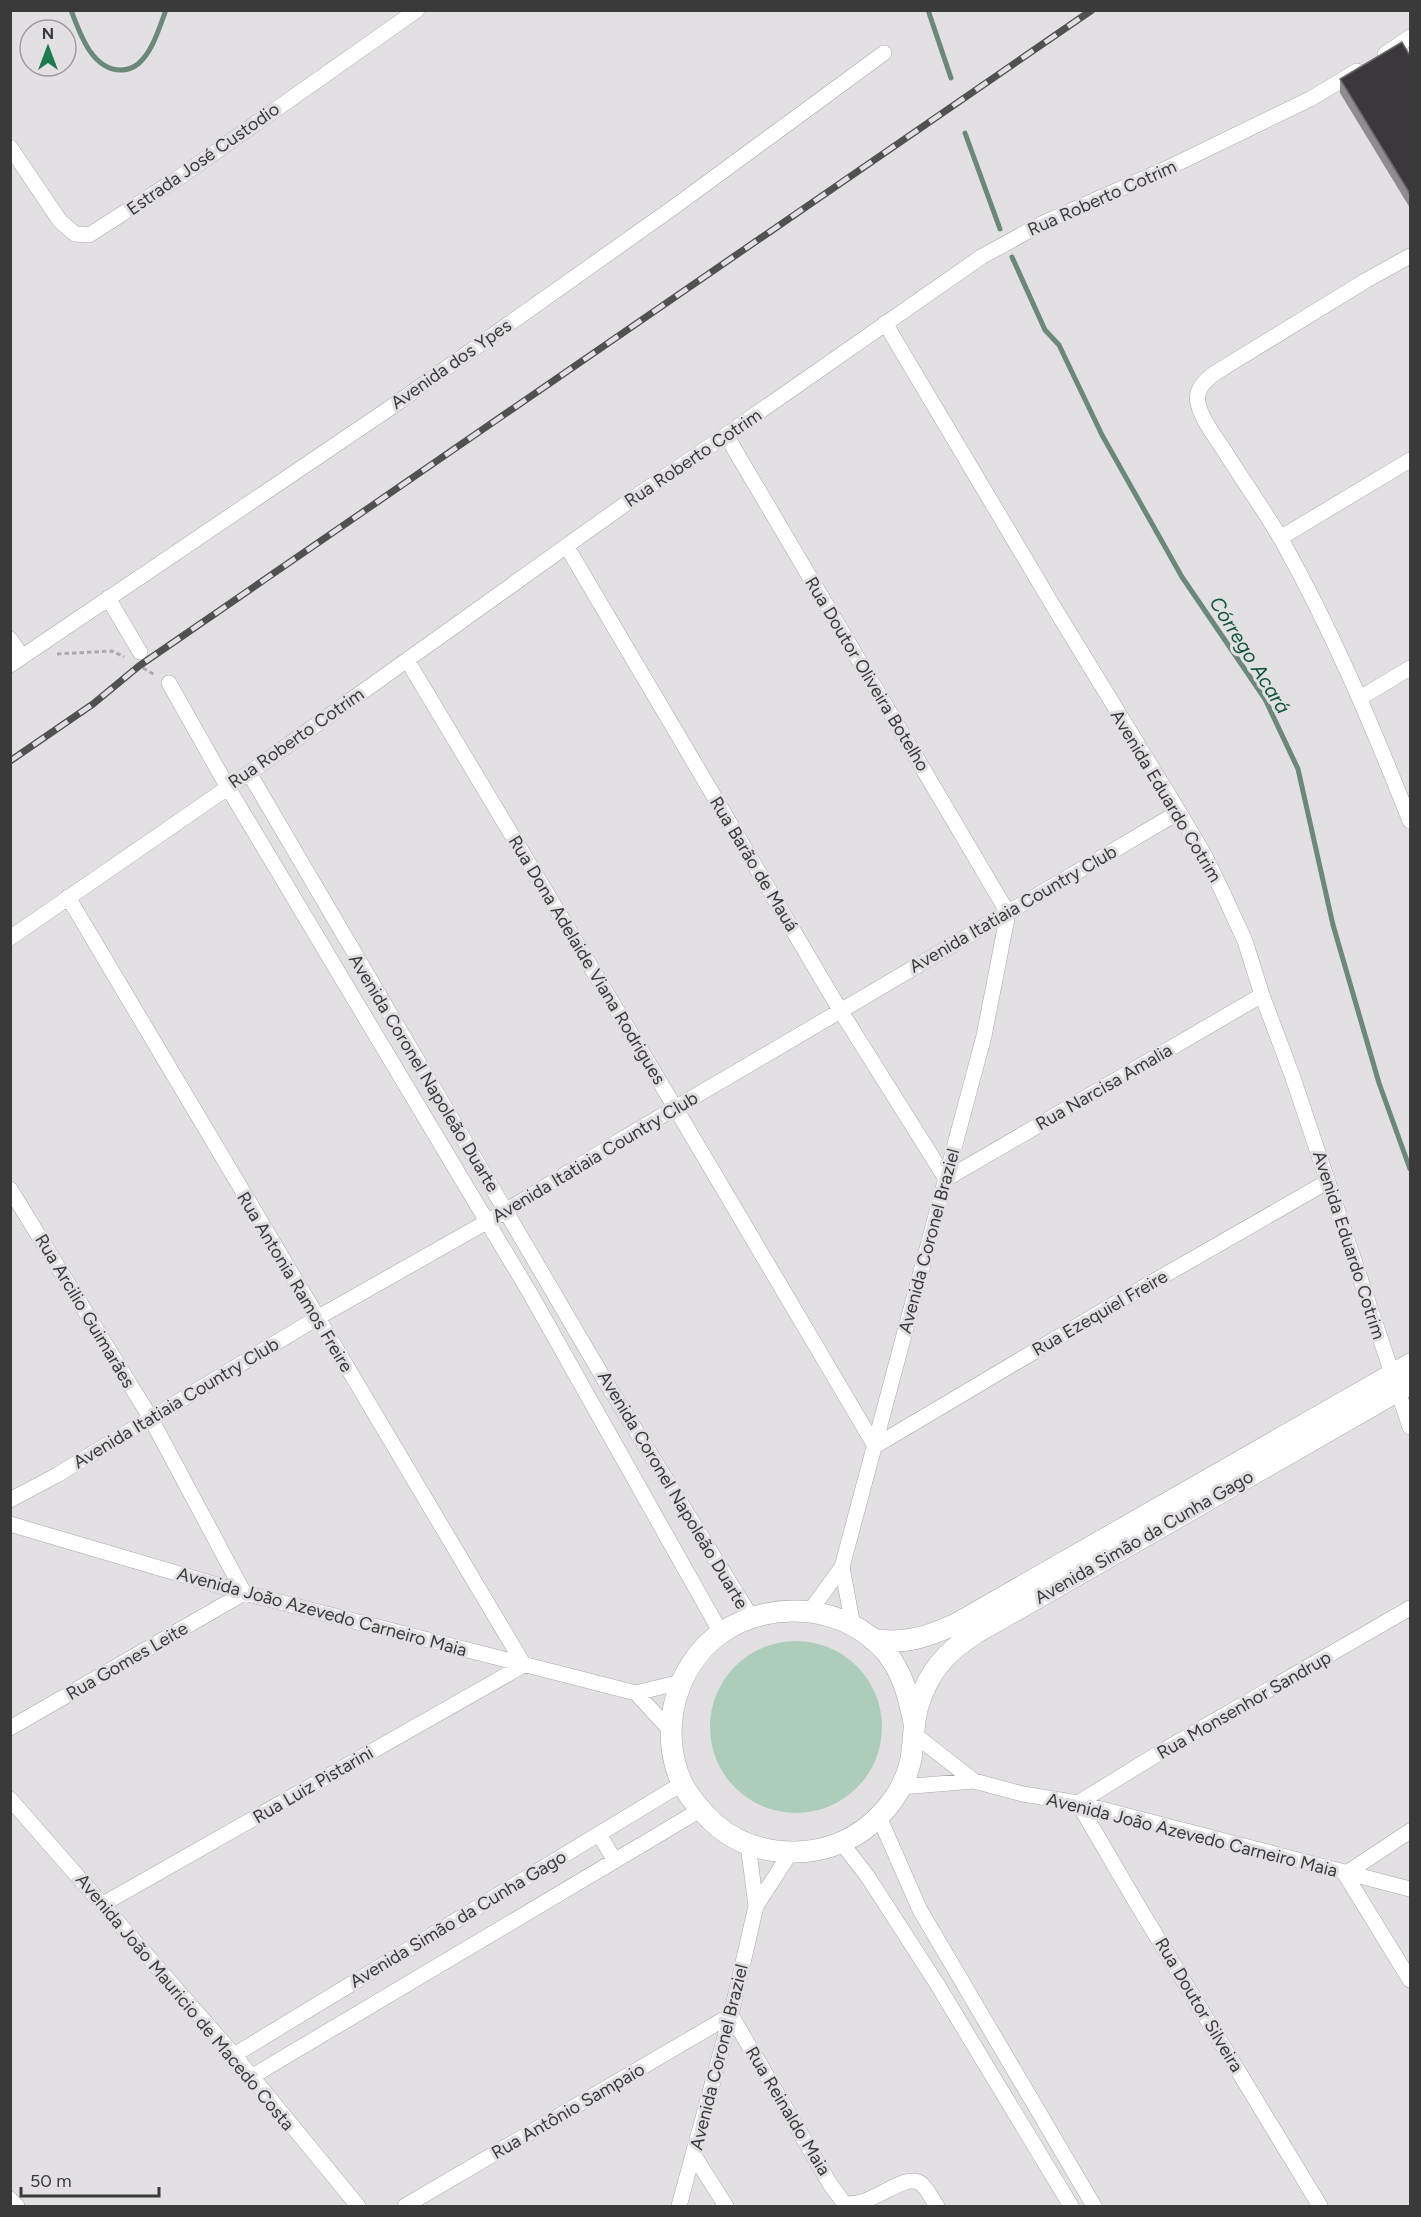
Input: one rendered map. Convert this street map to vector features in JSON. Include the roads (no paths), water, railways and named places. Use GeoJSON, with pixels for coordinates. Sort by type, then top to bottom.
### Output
{"type":"FeatureCollection","features":[{"type":"Feature","properties":{"kind":"street","name":"Estrada José Custodio"},"geometry":{"type":"LineString","coordinates":[[10,147],[60,221],[75,234],[88,235],[177,179],[417,10]]}},
{"type":"Feature","properties":{"kind":"street","name":"Rua Roberto Cotrim"},"geometry":{"type":"LineString","coordinates":[[10,938],[227,786],[249,773],[635,496],[981,257],[1043,223],[1172,166],[1310,99],[1410,37]]}},
{"type":"Feature","properties":{"kind":"street","name":"Avenida dos Ypes"},"geometry":{"type":"LineString","coordinates":[[16,660],[390,408],[674,207],[884,53]]}},
{"type":"Feature","properties":{"kind":"street"},"geometry":{"type":"LineString","coordinates":[[1410,256],[1355,287],[1206,380],[1200,388],[1197,402],[1280,538],[1319,613],[1360,698],[1410,821]]}},
{"type":"Feature","properties":{"kind":"street","name":"Avenida Eduardo Cotrim"},"geometry":{"type":"LineString","coordinates":[[885,322],[1205,856],[1245,941],[1328,1182],[1403,1379],[1410,1427]]}},
{"type":"Feature","properties":{"kind":"street","name":"Rua Doutor Oliveira Botelho"},"geometry":{"type":"LineString","coordinates":[[726,435],[1008,913]]}},
{"type":"Feature","properties":{"kind":"street"},"geometry":{"type":"LineString","coordinates":[[1280,538],[1410,460]]}},
{"type":"Feature","properties":{"kind":"street","name":"Rua Barão de Mauá"},"geometry":{"type":"LineString","coordinates":[[567,547],[840,1010],[946,1179]]}},
{"type":"Feature","properties":{"kind":"street"},"geometry":{"type":"LineString","coordinates":[[108,598],[137,659]]}},
{"type":"Feature","properties":{"kind":"street"},"geometry":{"type":"LineString","coordinates":[[10,639],[16,660]]}},
{"type":"Feature","properties":{"kind":"street","name":"Rua Dona Adelaide Viana Rodrigues"},"geometry":{"type":"LineString","coordinates":[[407,660],[875,1446]]}},
{"type":"Feature","properties":{"kind":"street"},"geometry":{"type":"LineString","coordinates":[[1360,698],[1410,668]]}},
{"type":"Feature","properties":{"kind":"street","name":"Avenida Coronel Napoleão Duarte"},"geometry":{"type":"LineString","coordinates":[[169,683],[227,786],[602,1419],[721,1633]]}},
{"type":"Feature","properties":{"kind":"street","name":"Avenida Coronel Napoleão Duarte"},"geometry":{"type":"LineString","coordinates":[[249,773],[465,1144],[655,1463],[751,1617]]}},
{"type":"Feature","properties":{"kind":"street","name":"Avenida Itatiaia Country Club"},"geometry":{"type":"LineString","coordinates":[[10,1500],[57,1475],[317,1318],[506,1211],[559,1177],[840,1010],[1179,812]]}},
{"type":"Feature","properties":{"kind":"street","name":"Rua Antonia Ramos Freire"},"geometry":{"type":"LineString","coordinates":[[68,897],[524,1665]]}},
{"type":"Feature","properties":{"kind":"street","name":"Avenida Coronel Braziel"},"geometry":{"type":"LineString","coordinates":[[810,1611],[842,1567],[984,1036],[1008,913]]}},
{"type":"Feature","properties":{"kind":"street","name":"Rua Narcisa Amalia"},"geometry":{"type":"LineString","coordinates":[[946,1179],[1262,995]]}},
{"type":"Feature","properties":{"kind":"street","name":"Rua Ezequiel Freire"},"geometry":{"type":"LineString","coordinates":[[875,1446],[1116,1303],[1328,1182]]}},
{"type":"Feature","properties":{"kind":"street","name":"Rua Arcilio Guimarães"},"geometry":{"type":"LineString","coordinates":[[10,1189],[150,1417],[244,1593]]}},
{"type":"Feature","properties":{"kind":"street","name":"Avenida Simão da Cunha Gago"},"geometry":{"type":"LineString","coordinates":[[872,1639],[890,1642],[961,1632],[1403,1379]]}},
{"type":"Feature","properties":{"kind":"street","name":"Avenida João Azevedo Carneiro Maia"},"geometry":{"type":"LineString","coordinates":[[10,1524],[244,1593],[636,1693],[681,1682]]}},
{"type":"Feature","properties":{"kind":"street","name":"Avenida Coronel Braziel"},"geometry":{"type":"LineString","coordinates":[[842,1567],[853,1626]]}},
{"type":"Feature","properties":{"kind":"street","name":"Rua Gomes Leite"},"geometry":{"type":"LineString","coordinates":[[10,1728],[244,1593]]}},
{"type":"Feature","properties":{"kind":"street","name":"Rua Monsenhor Sandrup"},"geometry":{"type":"LineString","coordinates":[[1078,1803],[1164,1750],[1410,1608]]}},
{"type":"Feature","properties":{"kind":"street","name":"Avenida Simão da Cunha Gago"},"geometry":{"type":"LineString","coordinates":[[914,1729],[909,1694],[886,1652],[872,1639],[853,1626],[832,1617],[810,1611],[780,1611],[751,1617],[721,1633],[698,1655],[681,1682],[674,1706],[671,1731],[674,1758],[683,1784],[700,1810],[722,1830],[748,1844],[769,1850],[791,1852],[817,1850],[841,1842],[861,1831],[879,1817],[901,1787],[910,1762],[922,1694],[936,1667],[950,1651],[961,1632]]}},
{"type":"Feature","properties":{"kind":"street","name":"Rua Luiz Pistarini"},"geometry":{"type":"LineString","coordinates":[[103,1904],[524,1665]]}},
{"type":"Feature","properties":{"kind":"street"},"geometry":{"type":"LineString","coordinates":[[636,1693],[671,1731]]}},
{"type":"Feature","properties":{"kind":"street","name":"Avenida João Azevedo Carneiro Maia"},"geometry":{"type":"LineString","coordinates":[[914,1729],[974,1781]]}},
{"type":"Feature","properties":{"kind":"street","name":"Avenida João Azevedo Carneiro Maia"},"geometry":{"type":"LineString","coordinates":[[901,1787],[974,1781],[1023,1794],[1078,1803],[1410,1889]]}},
{"type":"Feature","properties":{"kind":"street","name":"Avenida Simão da Cunha Gago"},"geometry":{"type":"LineString","coordinates":[[234,2055],[683,1784]]}},
{"type":"Feature","properties":{"kind":"street","name":"Avenida João Mauricio de Macedo Costa"},"geometry":{"type":"LineString","coordinates":[[10,1799],[234,2055],[358,2206]]}},
{"type":"Feature","properties":{"kind":"street","name":"Rua Doutor Silveira"},"geometry":{"type":"LineString","coordinates":[[1078,1803],[1320,2206]]}},
{"type":"Feature","properties":{"kind":"street","name":"Avenida Simão da Cunha Gago"},"geometry":{"type":"LineString","coordinates":[[250,2077],[700,1810]]}},
{"type":"Feature","properties":{"kind":"street"},"geometry":{"type":"LineString","coordinates":[[879,1817],[920,1910],[1094,2206]]}},
{"type":"Feature","properties":{"kind":"street"},"geometry":{"type":"LineString","coordinates":[[1410,1831],[1346,1874],[1410,1980]]}},
{"type":"Feature","properties":{"kind":"street"},"geometry":{"type":"LineString","coordinates":[[599,1834],[615,1861]]}},
{"type":"Feature","properties":{"kind":"street"},"geometry":{"type":"LineString","coordinates":[[841,1842],[868,1877],[932,1974],[1071,2206]]}},
{"type":"Feature","properties":{"kind":"street","name":"Avenida Coronel Braziel"},"geometry":{"type":"LineString","coordinates":[[748,1844],[756,1906]]}},
{"type":"Feature","properties":{"kind":"street","name":"Avenida Coronel Braziel"},"geometry":{"type":"LineString","coordinates":[[679,2206],[731,2015],[756,1906],[791,1852]]}},
{"type":"Feature","properties":{"kind":"street","name":"Rua Antônio Sampaio"},"geometry":{"type":"LineString","coordinates":[[405,2206],[731,2015]]}},
{"type":"Feature","properties":{"kind":"street","name":"Rua Reinaldo Maia"},"geometry":{"type":"LineString","coordinates":[[731,2015],[834,2190],[844,2203],[855,2205],[862,2203],[903,2184],[915,2181],[923,2185],[937,2206]]}},
{"type":"Feature","properties":{"kind":"street"},"geometry":{"type":"LineString","coordinates":[[693,2154],[726,2206]]}},
{"type":"Feature","properties":{"kind":"street"},"geometry":{"type":"LineString","coordinates":[[10,2199],[17,2206]]}},
{"type":"Feature","properties":{"kind":"waterway","name":"Córrego Acará"},"geometry":{"type":"LineString","coordinates":[[71,10],[83,40],[95,57],[102,64],[121,70],[132,68],[148,53],[166,10]]}},
{"type":"Feature","properties":{"kind":"waterway","name":"Córrego Acará"},"geometry":{"type":"LineString","coordinates":[[928,10],[951,78]]}},
{"type":"Feature","properties":{"kind":"waterway","name":"Córrego Acará"},"geometry":{"type":"LineString","coordinates":[[965,133],[1000,229]]}},
{"type":"Feature","properties":{"kind":"waterway","name":"Córrego Acará"},"geometry":{"type":"LineString","coordinates":[[1012,257],[1045,330],[1059,345],[1102,435],[1182,577],[1265,699],[1298,769],[1333,925],[1379,1083],[1410,1169]]}},
{"type":"Feature","properties":{"kind":"railway"},"geometry":{"type":"LineString","coordinates":[[10,761],[93,704],[139,666],[1092,10]]}}]}
